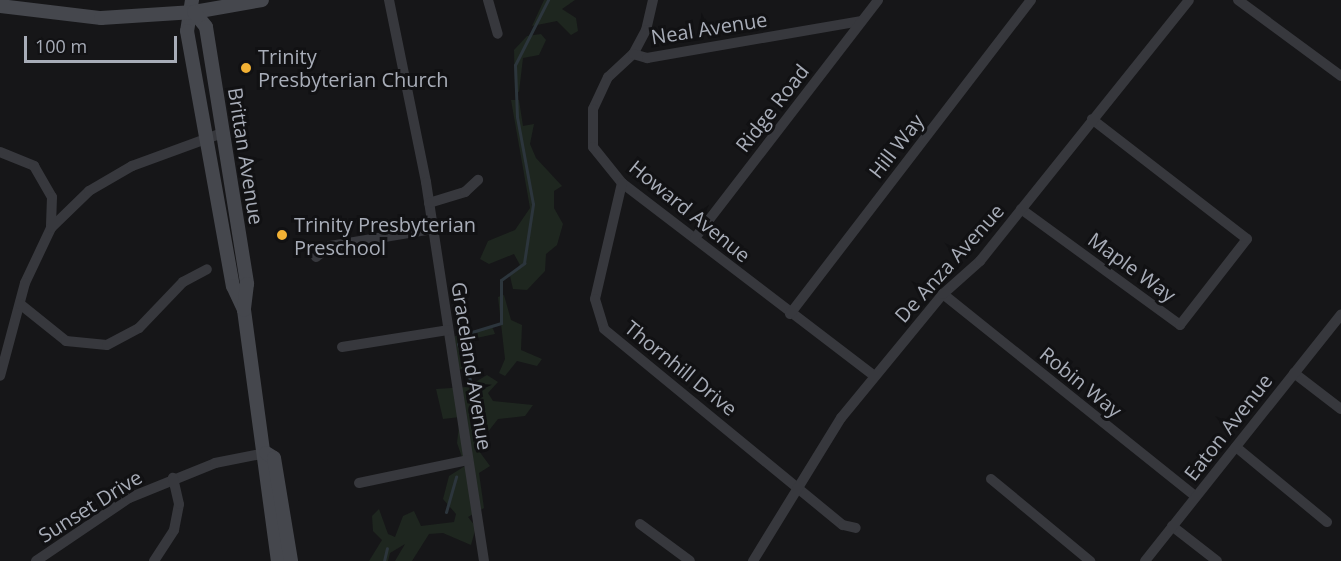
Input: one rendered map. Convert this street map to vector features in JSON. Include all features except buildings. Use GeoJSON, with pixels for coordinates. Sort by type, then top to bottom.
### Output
{"type":"FeatureCollection","features":[{"type":"Feature","properties":{"kind":"main road"},"geometry":{"type":"LineString","coordinates":[[0,6],[19,5],[101,18],[262,0]]}},
{"type":"Feature","properties":{"kind":"main road","name":"Brittan Avenue"},"geometry":{"type":"LineString","coordinates":[[193,6],[206,27],[247,284],[244,310],[266,453],[263,460],[278,561]]}},
{"type":"Feature","properties":{"kind":"main road","name":"Brittan Avenue"},"geometry":{"type":"LineString","coordinates":[[193,6],[187,31],[233,286],[244,310]]}},
{"type":"Feature","properties":{"kind":"main road","name":"Brittan Avenue"},"geometry":{"type":"LineString","coordinates":[[266,453],[274,458],[291,561]]}},
{"type":"Feature","properties":{"kind":"street","name":"Graceland Avenue"},"geometry":{"type":"LineString","coordinates":[[388,0],[429,203],[484,561]]}},
{"type":"Feature","properties":{"kind":"street"},"geometry":{"type":"LineString","coordinates":[[488,0],[498,34]]}},
{"type":"Feature","properties":{"kind":"street","name":"Howard Avenue"},"geometry":{"type":"LineString","coordinates":[[653,0],[646,30],[633,54],[608,77],[593,109],[593,147],[621,183],[874,376]]}},
{"type":"Feature","properties":{"kind":"street","name":"Ridge Road"},"geometry":{"type":"LineString","coordinates":[[695,238],[878,0]]}},
{"type":"Feature","properties":{"kind":"street","name":"Hill Way"},"geometry":{"type":"LineString","coordinates":[[790,314],[1031,0]]}},
{"type":"Feature","properties":{"kind":"street","name":"De Anza Avenue"},"geometry":{"type":"LineString","coordinates":[[753,561],[797,484],[874,376],[943,294],[980,261],[1189,0]]}},
{"type":"Feature","properties":{"kind":"street"},"geometry":{"type":"LineString","coordinates":[[1238,0],[1341,76]]}},
{"type":"Feature","properties":{"kind":"street","name":"Neal Avenue"},"geometry":{"type":"LineString","coordinates":[[633,54],[647,58],[862,21]]}},
{"type":"Feature","properties":{"kind":"street","name":"Maple Way"},"geometry":{"type":"LineString","coordinates":[[1021,209],[1180,325],[1247,239],[1092,119]]}},
{"type":"Feature","properties":{"kind":"street"},"geometry":{"type":"LineString","coordinates":[[51,228],[89,191],[132,166],[207,136],[222,133]]}},
{"type":"Feature","properties":{"kind":"street"},"geometry":{"type":"LineString","coordinates":[[0,152],[19,156],[43,178],[52,197],[51,228],[20,304],[0,376]]}},
{"type":"Feature","properties":{"kind":"street"},"geometry":{"type":"LineString","coordinates":[[429,203],[465,192],[478,180]]}},
{"type":"Feature","properties":{"kind":"street","name":"Thornhill Drive"},"geometry":{"type":"LineString","coordinates":[[621,183],[595,299],[604,329],[797,484],[843,525],[856,528]]}},
{"type":"Feature","properties":{"kind":"street"},"geometry":{"type":"LineString","coordinates":[[316,257],[330,246],[433,229]]}},
{"type":"Feature","properties":{"kind":"street"},"geometry":{"type":"LineString","coordinates":[[20,304],[66,341],[107,345],[139,328],[176,288],[207,269]]}},
{"type":"Feature","properties":{"kind":"street","name":"Robin Way"},"geometry":{"type":"LineString","coordinates":[[943,294],[1196,497]]}},
{"type":"Feature","properties":{"kind":"street","name":"Eaton Avenue"},"geometry":{"type":"LineString","coordinates":[[1145,561],[1341,315]]}},
{"type":"Feature","properties":{"kind":"street"},"geometry":{"type":"LineString","coordinates":[[342,347],[448,330]]}},
{"type":"Feature","properties":{"kind":"street"},"geometry":{"type":"LineString","coordinates":[[1294,372],[1341,408]]}},
{"type":"Feature","properties":{"kind":"street"},"geometry":{"type":"LineString","coordinates":[[1236,447],[1327,522]]}},
{"type":"Feature","properties":{"kind":"street","name":"Sunset Drive"},"geometry":{"type":"LineString","coordinates":[[36,561],[129,498],[173,478],[266,453]]}},
{"type":"Feature","properties":{"kind":"street"},"geometry":{"type":"LineString","coordinates":[[359,483],[468,460]]}},
{"type":"Feature","properties":{"kind":"street"},"geometry":{"type":"LineString","coordinates":[[154,561],[174,530],[179,504],[173,478]]}},
{"type":"Feature","properties":{"kind":"street"},"geometry":{"type":"LineString","coordinates":[[991,479],[1090,561]]}},
{"type":"Feature","properties":{"kind":"street"},"geometry":{"type":"LineString","coordinates":[[640,524],[690,561]]}},
{"type":"Feature","properties":{"kind":"street"},"geometry":{"type":"LineString","coordinates":[[1172,526],[1217,561]]}},
{"type":"Feature","properties":{"kind":"shaded area"},"geometry":{"type":"Polygon","coordinates":[[[544,0],[575,0],[562,9],[576,18],[578,31],[571,35],[557,21],[532,26],[544,0]]]}},
{"type":"Feature","properties":{"kind":"shaded area"},"geometry":{"type":"Polygon","coordinates":[[[541,34],[546,40],[539,55],[523,58],[519,92],[515,91],[514,50],[527,36],[541,34]]]}},
{"type":"Feature","properties":{"kind":"shaded area"},"geometry":{"type":"Polygon","coordinates":[[[511,100],[519,100],[523,126],[534,124],[530,144],[536,158],[562,186],[554,191],[554,208],[563,224],[557,245],[546,254],[545,271],[527,290],[513,289],[510,276],[520,265],[514,254],[489,264],[480,259],[488,241],[515,230],[530,208],[511,100]]]}},
{"type":"Feature","properties":{"kind":"shaded area"},"geometry":{"type":"Polygon","coordinates":[[[504,295],[511,320],[522,325],[521,350],[542,359],[537,366],[517,361],[505,376],[499,373],[505,359],[498,297],[504,295]]]}},
{"type":"Feature","properties":{"kind":"shaded area"},"geometry":{"type":"Polygon","coordinates":[[[492,326],[495,334],[472,339],[472,366],[458,370],[452,337],[492,326]]]}},
{"type":"Feature","properties":{"kind":"shaded area"},"geometry":{"type":"Polygon","coordinates":[[[487,375],[498,382],[488,393],[493,401],[533,405],[525,416],[498,419],[480,442],[479,451],[490,466],[479,473],[484,508],[468,517],[476,527],[471,545],[443,533],[429,534],[412,561],[395,561],[405,544],[390,553],[388,561],[369,561],[382,540],[373,531],[372,516],[379,509],[388,534],[395,537],[403,516],[414,511],[421,526],[454,522],[456,514],[443,499],[449,476],[465,466],[457,443],[460,417],[443,419],[436,389],[467,387],[487,375]]]}},
{"type":"Feature","properties":{"kind":"waterway"},"geometry":{"type":"LineString","coordinates":[[476,449],[483,419],[458,344],[462,335],[501,323],[501,280],[524,263],[533,204],[517,117],[515,65],[548,0]]}},
{"type":"Feature","properties":{"kind":"waterway"},"geometry":{"type":"LineString","coordinates":[[446,512],[456,476]]}},
{"type":"Feature","properties":{"kind":"waterway"},"geometry":{"type":"LineString","coordinates":[[384,561],[387,548]]}},
{"type":"Feature","properties":{"kind":"place","name":"Trinity Presbyterian Church"},"geometry":{"type":"Point","coordinates":[246,68]}},
{"type":"Feature","properties":{"kind":"place","name":"Trinity Presbyterian Preschool"},"geometry":{"type":"Point","coordinates":[282,235]}}]}
